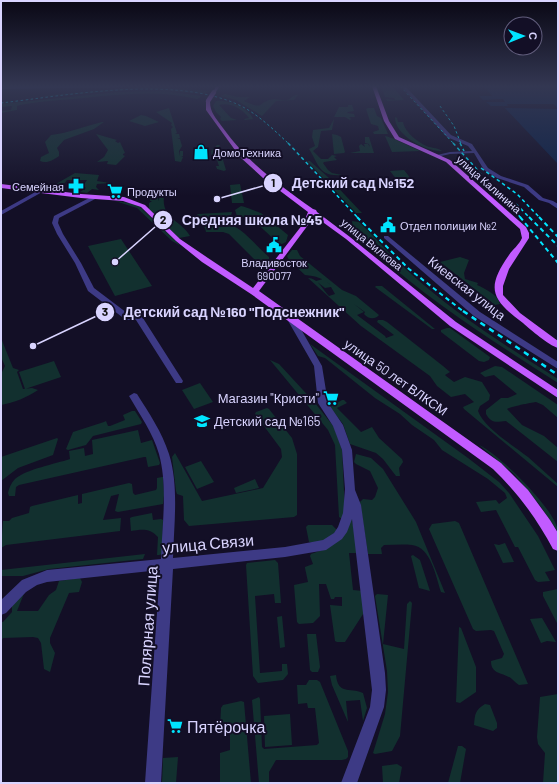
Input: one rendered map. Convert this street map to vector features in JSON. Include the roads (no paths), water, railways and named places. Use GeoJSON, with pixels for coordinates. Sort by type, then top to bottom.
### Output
{"type":"FeatureCollection","features":[{"type":"Feature","properties":{"kind":"main road","name":"улица Вилкова"},"geometry":{"type":"LineString","coordinates":[[217,123],[242,156],[272,182],[314,211],[453,324],[558,394]]}},
{"type":"Feature","properties":{"kind":"main road","name":"улица Калинина"},"geometry":{"type":"LineString","coordinates":[[389,123],[394,135],[405,143],[439,156],[456,167],[523,229],[526,235],[525,240],[512,256],[501,278],[498,290],[499,295],[510,308],[558,345]]}},
{"type":"Feature","properties":{"kind":"main road","name":"улица 50 лет ВЛКСМ"},"geometry":{"type":"LineString","coordinates":[[1,186],[124,199],[143,206],[178,240],[205,260],[254,292],[497,466],[519,488],[552,533],[558,545]]}},
{"type":"Feature","properties":{"kind":"main road"},"geometry":{"type":"LineString","coordinates":[[254,292],[307,222],[310,214],[314,211]]}},
{"type":"Feature","properties":{"kind":"main road"},"geometry":{"type":"LineString","coordinates":[[307,222],[326,221]]}},
{"type":"Feature","properties":{"kind":"street"},"geometry":{"type":"LineString","coordinates":[[437,123],[449,136],[470,145],[480,158],[486,170],[499,177],[526,186],[541,199],[551,202],[558,207]]}},
{"type":"Feature","properties":{"kind":"street"},"geometry":{"type":"LineString","coordinates":[[439,156],[450,153],[474,152]]}},
{"type":"Feature","properties":{"kind":"street"},"geometry":{"type":"LineString","coordinates":[[1,213],[41,191]]}},
{"type":"Feature","properties":{"kind":"street"},"geometry":{"type":"LineString","coordinates":[[95,197],[56,217],[55,223],[92,289],[129,318],[138,317],[179,382]]}},
{"type":"Feature","properties":{"kind":"street","name":"Киевская улица"},"geometry":{"type":"LineString","coordinates":[[386,237],[477,314],[558,366]]}},
{"type":"Feature","properties":{"kind":"street","name":"улица Связи"},"geometry":{"type":"LineString","coordinates":[[1,609],[20,588],[30,581],[47,576],[285,552],[326,545],[338,536],[347,520],[350,489],[347,450],[338,425],[323,403],[318,366],[291,319]]}},
{"type":"Feature","properties":{"kind":"street","name":"Полярная улица"},"geometry":{"type":"LineString","coordinates":[[134,396],[156,436],[167,468],[169,495],[167,563],[153,783]]}},
{"type":"Feature","properties":{"kind":"street"},"geometry":{"type":"LineString","coordinates":[[350,489],[356,505],[379,690],[377,707],[350,783]]}},
{"type":"Feature","properties":{"kind":"water"},"geometry":{"type":"Polygon","coordinates":[[[519,123],[558,123],[558,164],[519,123]]]}},
{"type":"Feature","properties":{"kind":"railway"},"geometry":{"type":"LineString","coordinates":[[265,123],[288,143]]}},
{"type":"Feature","properties":{"kind":"railway"},"geometry":{"type":"LineString","coordinates":[[434,123],[454,144]]}},
{"type":"Feature","properties":{"kind":"railway"},"geometry":{"type":"LineString","coordinates":[[452,123],[461,144]]}},
{"type":"Feature","properties":{"kind":"railway"},"geometry":{"type":"LineString","coordinates":[[288,143],[358,218]]}},
{"type":"Feature","properties":{"kind":"railway"},"geometry":{"type":"LineString","coordinates":[[453,143],[521,218]]}},
{"type":"Feature","properties":{"kind":"railway"},"geometry":{"type":"LineString","coordinates":[[460,143],[464,151]]}},
{"type":"Feature","properties":{"kind":"railway"},"geometry":{"type":"LineString","coordinates":[[481,168],[517,194],[540,218]]}},
{"type":"Feature","properties":{"kind":"railway"},"geometry":{"type":"LineString","coordinates":[[516,204],[558,246]]}},
{"type":"Feature","properties":{"kind":"railway"},"geometry":{"type":"LineString","coordinates":[[520,217],[558,263]]}},
{"type":"Feature","properties":{"kind":"railway"},"geometry":{"type":"LineString","coordinates":[[539,217],[558,237]]}},
{"type":"Feature","properties":{"kind":"railway"},"geometry":{"type":"LineString","coordinates":[[358,218],[409,269],[464,312]]}},
{"type":"Feature","properties":{"kind":"railway"},"geometry":{"type":"LineString","coordinates":[[463,311],[558,375]]}},
{"type":"Feature","properties":{"kind":"place","name":"ДомоТехника"},"geometry":{"type":"Point","coordinates":[201,152]}},
{"type":"Feature","properties":{"kind":"place","name":"Семейная"},"geometry":{"type":"Point","coordinates":[76,186]}},
{"type":"Feature","properties":{"kind":"place","name":"Продукты"},"geometry":{"type":"Point","coordinates":[115,191]}},
{"type":"Feature","properties":{"kind":"place","name":"Детский сад №152"},"geometry":{"type":"Point","coordinates":[217,199]}},
{"type":"Feature","properties":{"kind":"place","name":"Отдел полиции №2"},"geometry":{"type":"Point","coordinates":[388,225]}},
{"type":"Feature","properties":{"kind":"place","name":"Владивосток 690077"},"geometry":{"type":"Point","coordinates":[274,245]}},
{"type":"Feature","properties":{"kind":"place","name":"Средняя школа №45"},"geometry":{"type":"Point","coordinates":[115,262]}},
{"type":"Feature","properties":{"kind":"place","name":"Детский сад №160 \"Подснежник\""},"geometry":{"type":"Point","coordinates":[33,346]}},
{"type":"Feature","properties":{"kind":"place","name":"Магазин \"Кристи\""},"geometry":{"type":"Point","coordinates":[331,398]}},
{"type":"Feature","properties":{"kind":"place","name":"Детский сад №165"},"geometry":{"type":"Point","coordinates":[202,421]}},
{"type":"Feature","properties":{"kind":"place","name":"Пятёрочка"},"geometry":{"type":"Point","coordinates":[175,726]}}]}
